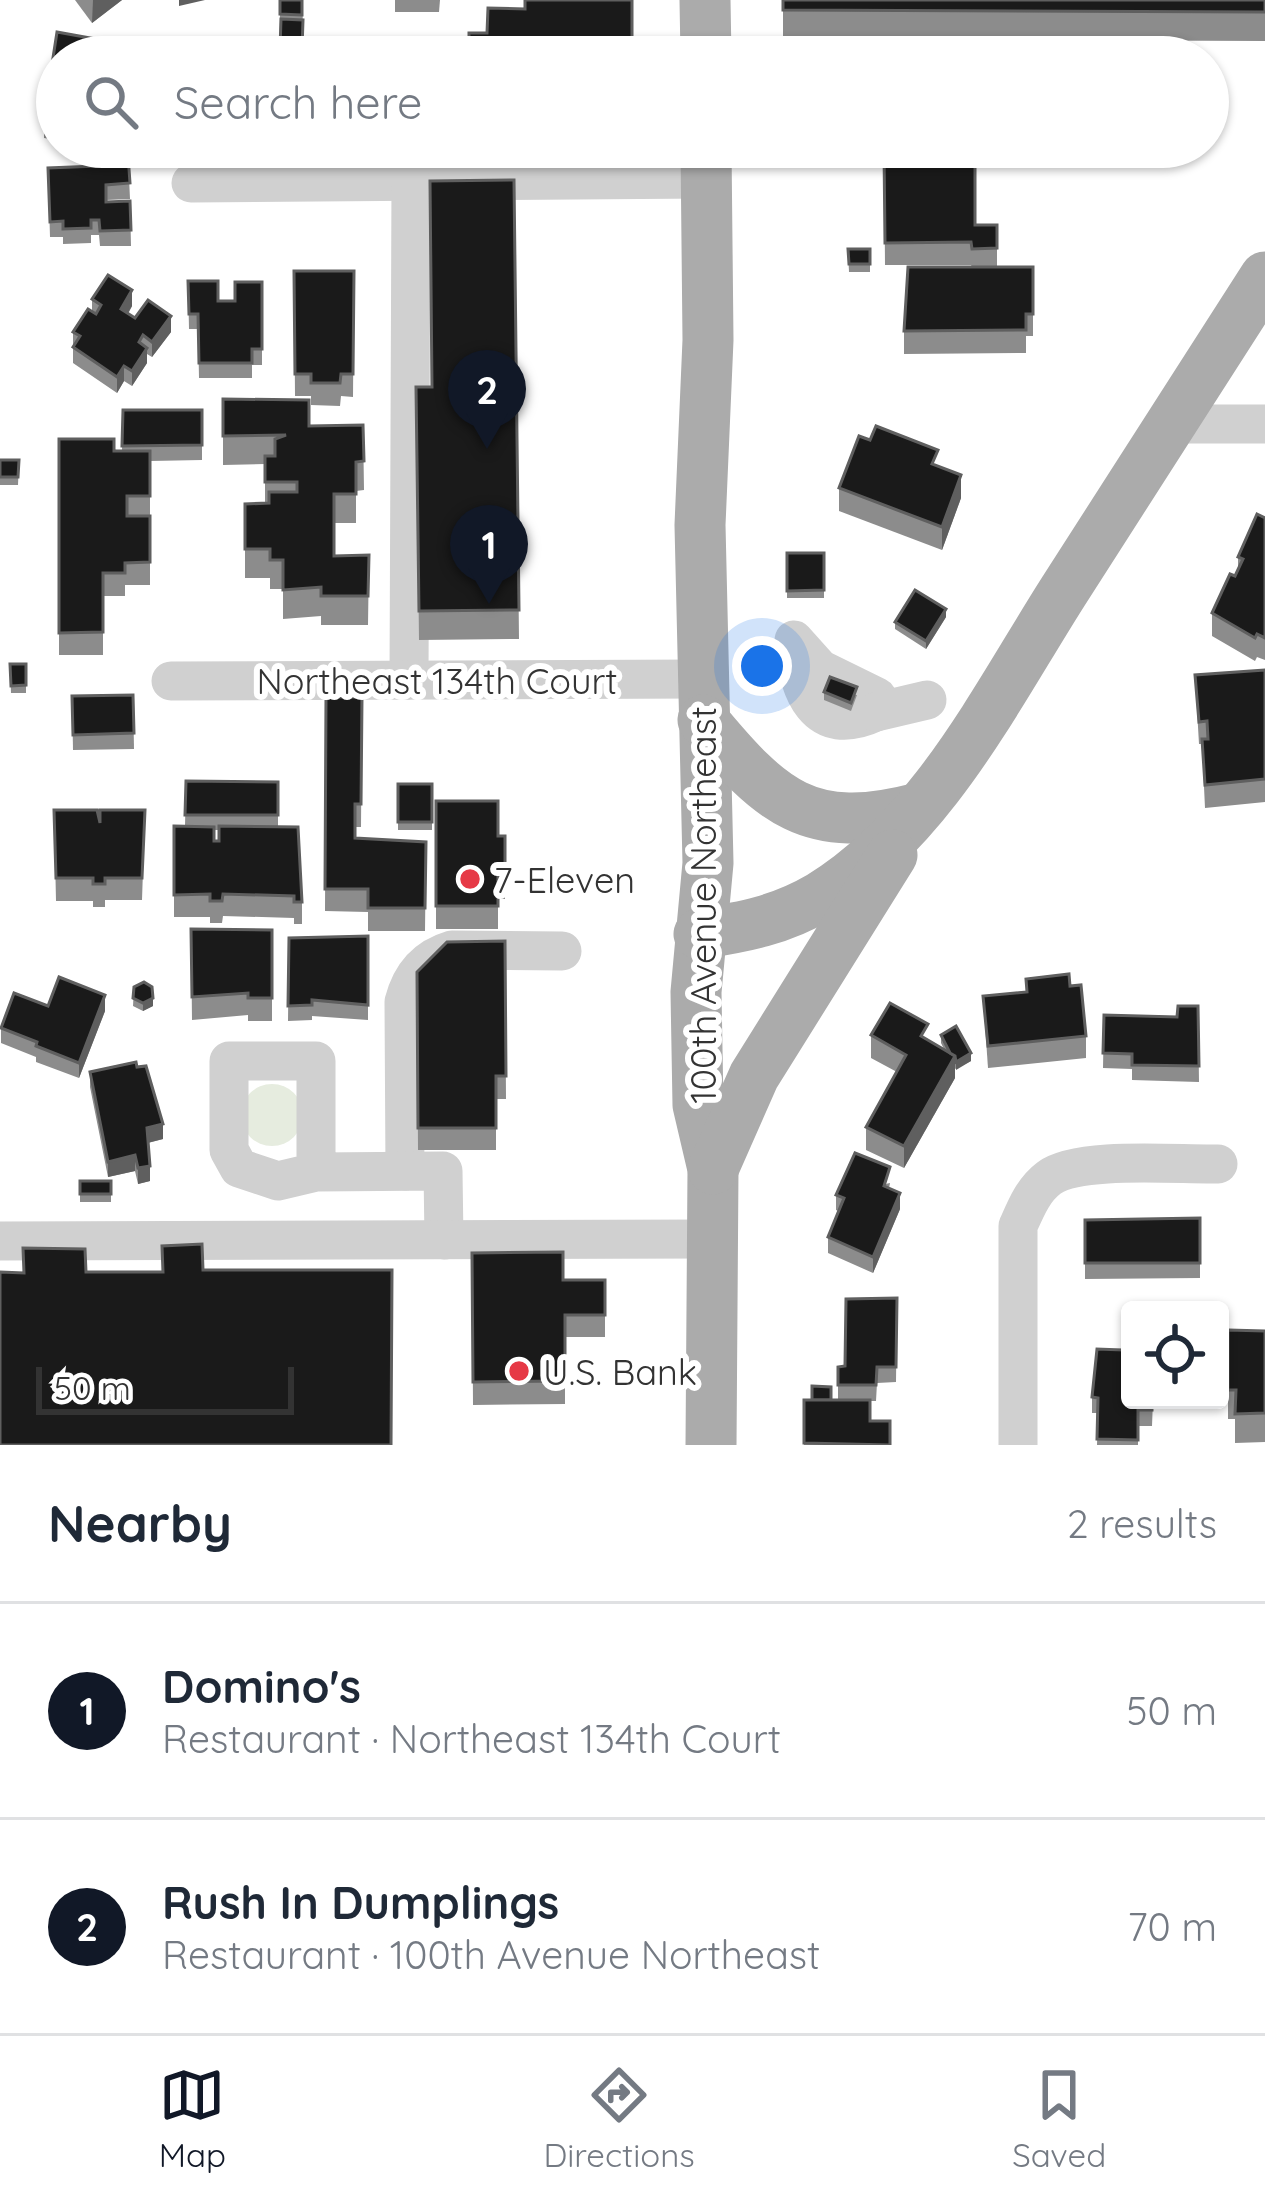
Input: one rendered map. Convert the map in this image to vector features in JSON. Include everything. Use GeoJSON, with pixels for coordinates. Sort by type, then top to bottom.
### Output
{"type":"FeatureCollection","features":[{"type":"Feature","properties":{"kind":"main road"},"geometry":{"type":"LineString","coordinates":[[705,0],[706,36]]}},
{"type":"Feature","properties":{"kind":"main road","name":"100th Avenue Northeast"},"geometry":{"type":"LineString","coordinates":[[706,168],[703,700],[708,862],[700,934],[698,1105],[713,1169],[711,1445]]}},
{"type":"Feature","properties":{"kind":"main road"},"geometry":{"type":"LineString","coordinates":[[713,1169],[754,1076],[920,808],[1265,277]]}},
{"type":"Feature","properties":{"kind":"main road"},"geometry":{"type":"LineString","coordinates":[[703,700],[752,780],[823,819],[882,818],[920,808]]}},
{"type":"Feature","properties":{"kind":"main road"},"geometry":{"type":"LineString","coordinates":[[700,934],[774,922],[823,895],[873,857],[920,808]]}},
{"type":"Feature","properties":{"kind":"street"},"geometry":{"type":"LineString","coordinates":[[191,183],[410,181],[624,168]]}},
{"type":"Feature","properties":{"kind":"street"},"geometry":{"type":"LineString","coordinates":[[409,680],[410,181]]}},
{"type":"Feature","properties":{"kind":"street"},"geometry":{"type":"LineString","coordinates":[[1171,424],[1265,424]]}},
{"type":"Feature","properties":{"kind":"street","name":"Northeast 134th Court"},"geometry":{"type":"LineString","coordinates":[[171,681],[409,680],[703,700]]}},
{"type":"Feature","properties":{"kind":"street"},"geometry":{"type":"LineString","coordinates":[[876,712],[927,700]]}},
{"type":"Feature","properties":{"kind":"street"},"geometry":{"type":"LineString","coordinates":[[406,1171],[404,1001],[409,982],[435,955],[452,950],[562,951]]}},
{"type":"Feature","properties":{"kind":"street"},"geometry":{"type":"LineString","coordinates":[[1018,1445],[1018,1226],[1030,1199],[1049,1178],[1072,1167],[1218,1165]]}},
{"type":"Feature","properties":{"kind":"street"},"geometry":{"type":"LineString","coordinates":[[316,1172],[443,1171],[444,1240]]}},
{"type":"Feature","properties":{"kind":"street"},"geometry":{"type":"LineString","coordinates":[[0,1241],[714,1239]]}},
{"type":"Feature","properties":{"kind":"shaded area"},"geometry":{"type":"Polygon","coordinates":[[[272,1084],[294,1093],[303,1115],[294,1137],[272,1146],[250,1137],[241,1115],[250,1093],[272,1084]]]}},
{"type":"Feature","properties":{"kind":"building"},"geometry":{"type":"Polygon","coordinates":[[[280,0],[302,0],[302,15],[280,14],[280,0]]]}},
{"type":"Feature","properties":{"kind":"building"},"geometry":{"type":"Polygon","coordinates":[[[525,0],[632,0],[632,36],[469,36],[487,33],[488,8],[525,9],[525,0]]]}},
{"type":"Feature","properties":{"kind":"building"},"geometry":{"type":"Polygon","coordinates":[[[783,0],[1265,0],[1265,12],[783,10],[783,0]]]}},
{"type":"Feature","properties":{"kind":"building"},"geometry":{"type":"Polygon","coordinates":[[[281,19],[303,20],[302,36],[280,36],[281,19]]]}},
{"type":"Feature","properties":{"kind":"building"},"geometry":{"type":"Polygon","coordinates":[[[48,168],[129,168],[130,183],[106,185],[106,202],[130,201],[131,230],[100,231],[99,220],[91,220],[91,228],[63,229],[63,221],[50,222],[48,168]]]}},
{"type":"Feature","properties":{"kind":"building"},"geometry":{"type":"Polygon","coordinates":[[[884,168],[975,168],[975,225],[997,225],[997,248],[972,249],[971,242],[885,243],[884,168]]]}},
{"type":"Feature","properties":{"kind":"building"},"geometry":{"type":"Polygon","coordinates":[[[514,180],[519,610],[419,611],[416,387],[432,387],[430,181],[514,180]]]}},
{"type":"Feature","properties":{"kind":"building"},"geometry":{"type":"Polygon","coordinates":[[[848,249],[870,249],[870,264],[849,264],[848,249]]]}},
{"type":"Feature","properties":{"kind":"building"},"geometry":{"type":"Polygon","coordinates":[[[908,267],[1033,267],[1033,314],[1026,314],[1026,330],[904,331],[908,267]]]}},
{"type":"Feature","properties":{"kind":"building"},"geometry":{"type":"Polygon","coordinates":[[[294,271],[354,271],[353,374],[341,374],[340,383],[311,383],[311,374],[295,374],[294,271]]]}},
{"type":"Feature","properties":{"kind":"building"},"geometry":{"type":"Polygon","coordinates":[[[108,275],[132,290],[121,309],[135,318],[148,300],[171,316],[152,342],[143,335],[139,342],[147,348],[132,371],[124,366],[117,377],[73,347],[80,336],[73,332],[88,309],[96,314],[101,305],[92,299],[108,275]]]}},
{"type":"Feature","properties":{"kind":"building"},"geometry":{"type":"Polygon","coordinates":[[[188,281],[218,281],[218,301],[235,301],[235,282],[262,282],[262,349],[252,349],[252,363],[199,363],[198,314],[189,314],[188,281]]]}},
{"type":"Feature","properties":{"kind":"building"},"geometry":{"type":"Polygon","coordinates":[[[223,399],[309,400],[309,426],[363,425],[364,461],[356,462],[356,494],[334,494],[334,556],[369,555],[368,596],[321,596],[321,587],[283,590],[283,560],[270,560],[270,549],[245,549],[245,504],[269,503],[269,492],[297,492],[297,482],[265,482],[265,456],[275,456],[275,439],[286,435],[223,436],[223,399]]]}},
{"type":"Feature","properties":{"kind":"building"},"geometry":{"type":"Polygon","coordinates":[[[123,410],[202,410],[202,445],[122,446],[123,410]]]}},
{"type":"Feature","properties":{"kind":"building"},"geometry":{"type":"Polygon","coordinates":[[[876,426],[938,450],[932,464],[961,475],[942,527],[839,488],[859,436],[870,440],[876,426]]]}},
{"type":"Feature","properties":{"kind":"building"},"geometry":{"type":"Polygon","coordinates":[[[59,439],[114,439],[114,451],[150,451],[150,496],[127,496],[127,516],[150,516],[150,562],[125,563],[125,573],[103,573],[103,632],[59,633],[59,439]]]}},
{"type":"Feature","properties":{"kind":"building"},"geometry":{"type":"Polygon","coordinates":[[[0,460],[19,460],[18,477],[0,477],[0,460]]]}},
{"type":"Feature","properties":{"kind":"building"},"geometry":{"type":"Polygon","coordinates":[[[1257,514],[1265,518],[1265,638],[1257,634],[1255,638],[1212,613],[1230,574],[1235,576],[1243,559],[1238,557],[1257,514]]]}},
{"type":"Feature","properties":{"kind":"building"},"geometry":{"type":"Polygon","coordinates":[[[787,553],[824,553],[824,590],[787,591],[787,553]]]}},
{"type":"Feature","properties":{"kind":"building"},"geometry":{"type":"Polygon","coordinates":[[[915,590],[946,609],[926,641],[895,622],[915,590]]]}},
{"type":"Feature","properties":{"kind":"building"},"geometry":{"type":"Polygon","coordinates":[[[10,664],[26,664],[26,685],[11,686],[10,664]]]}},
{"type":"Feature","properties":{"kind":"building"},"geometry":{"type":"Polygon","coordinates":[[[1265,670],[1265,779],[1205,785],[1202,739],[1208,739],[1207,721],[1199,722],[1195,675],[1265,670]]]}},
{"type":"Feature","properties":{"kind":"building"},"geometry":{"type":"Polygon","coordinates":[[[830,677],[857,687],[851,703],[824,692],[830,677]]]}},
{"type":"Feature","properties":{"kind":"building"},"geometry":{"type":"Polygon","coordinates":[[[133,695],[134,733],[73,735],[72,696],[133,695]]]}},
{"type":"Feature","properties":{"kind":"building"},"geometry":{"type":"Polygon","coordinates":[[[326,697],[362,697],[361,804],[355,804],[355,838],[426,842],[425,908],[368,908],[368,889],[325,889],[326,697]]]}},
{"type":"Feature","properties":{"kind":"building"},"geometry":{"type":"Polygon","coordinates":[[[186,781],[278,782],[278,815],[185,815],[186,781]]]}},
{"type":"Feature","properties":{"kind":"building"},"geometry":{"type":"Polygon","coordinates":[[[398,784],[432,784],[432,822],[398,822],[398,784]]]}},
{"type":"Feature","properties":{"kind":"building","name":"7-Eleven"},"geometry":{"type":"Polygon","coordinates":[[[436,801],[498,801],[498,836],[505,836],[505,876],[498,876],[498,906],[436,906],[436,801]]]}},
{"type":"Feature","properties":{"kind":"building"},"geometry":{"type":"Polygon","coordinates":[[[54,810],[97,810],[100,823],[100,810],[145,810],[142,878],[105,878],[105,884],[93,884],[93,878],[56,878],[54,810]]]}},
{"type":"Feature","properties":{"kind":"building"},"geometry":{"type":"Polygon","coordinates":[[[174,826],[214,827],[214,841],[219,841],[219,826],[298,827],[302,902],[294,902],[294,896],[223,894],[222,901],[210,901],[210,894],[174,895],[174,826]]]}},
{"type":"Feature","properties":{"kind":"building"},"geometry":{"type":"Polygon","coordinates":[[[191,929],[272,930],[272,998],[248,998],[248,993],[192,997],[191,929]]]}},
{"type":"Feature","properties":{"kind":"building"},"geometry":{"type":"Polygon","coordinates":[[[368,936],[368,1005],[312,1000],[312,1005],[288,1006],[289,938],[368,936]]]}},
{"type":"Feature","properties":{"kind":"building"},"geometry":{"type":"Polygon","coordinates":[[[505,941],[506,1076],[496,1076],[496,1128],[418,1128],[417,972],[447,942],[505,941]]]}},
{"type":"Feature","properties":{"kind":"building"},"geometry":{"type":"Polygon","coordinates":[[[1069,974],[1070,986],[1081,985],[1086,1036],[988,1046],[983,996],[1027,992],[1026,979],[1069,974]]]}},
{"type":"Feature","properties":{"kind":"building"},"geometry":{"type":"Polygon","coordinates":[[[59,977],[105,995],[79,1063],[1,1028],[14,993],[48,1006],[59,977]]]}},
{"type":"Feature","properties":{"kind":"building"},"geometry":{"type":"Polygon","coordinates":[[[144,982],[152,987],[153,998],[143,1003],[133,998],[134,987],[144,982]]]}},
{"type":"Feature","properties":{"kind":"building"},"geometry":{"type":"Polygon","coordinates":[[[890,1003],[928,1024],[921,1036],[955,1056],[904,1146],[866,1127],[906,1055],[871,1035],[890,1003]]]}},
{"type":"Feature","properties":{"kind":"building"},"geometry":{"type":"Polygon","coordinates":[[[1178,1006],[1198,1006],[1199,1066],[1132,1065],[1132,1054],[1103,1053],[1104,1015],[1177,1017],[1178,1006]]]}},
{"type":"Feature","properties":{"kind":"building"},"geometry":{"type":"Polygon","coordinates":[[[956,1026],[971,1053],[956,1062],[941,1035],[956,1026]]]}},
{"type":"Feature","properties":{"kind":"building"},"geometry":{"type":"Polygon","coordinates":[[[136,1062],[137,1067],[146,1066],[163,1124],[147,1128],[150,1166],[138,1168],[135,1155],[108,1162],[90,1072],[136,1062]]]}},
{"type":"Feature","properties":{"kind":"building"},"geometry":{"type":"Polygon","coordinates":[[[855,1153],[890,1167],[884,1186],[900,1193],[873,1257],[828,1237],[844,1198],[836,1195],[855,1153]]]}},
{"type":"Feature","properties":{"kind":"building"},"geometry":{"type":"Polygon","coordinates":[[[80,1181],[111,1181],[111,1194],[80,1194],[80,1181]]]}},
{"type":"Feature","properties":{"kind":"building"},"geometry":{"type":"Polygon","coordinates":[[[1200,1218],[1200,1263],[1085,1263],[1085,1220],[1200,1218]]]}},
{"type":"Feature","properties":{"kind":"building"},"geometry":{"type":"Polygon","coordinates":[[[202,1244],[203,1270],[392,1270],[391,1445],[0,1445],[0,1272],[24,1273],[23,1248],[85,1249],[86,1272],[163,1272],[162,1246],[202,1244]]]}},
{"type":"Feature","properties":{"kind":"building","name":"U.S. Bank"},"geometry":{"type":"Polygon","coordinates":[[[563,1252],[563,1280],[605,1280],[605,1315],[565,1315],[565,1381],[473,1382],[472,1253],[563,1252]]]}},
{"type":"Feature","properties":{"kind":"building"},"geometry":{"type":"Polygon","coordinates":[[[897,1298],[896,1367],[877,1367],[876,1385],[838,1385],[838,1367],[845,1366],[846,1299],[897,1298]]]}},
{"type":"Feature","properties":{"kind":"building"},"geometry":{"type":"Polygon","coordinates":[[[1229,1330],[1265,1331],[1265,1413],[1235,1414],[1236,1390],[1229,1390],[1229,1330]]]}},
{"type":"Feature","properties":{"kind":"building"},"geometry":{"type":"Polygon","coordinates":[[[1097,1349],[1121,1350],[1121,1409],[1152,1409],[1138,1410],[1138,1440],[1097,1439],[1098,1398],[1092,1397],[1097,1349]]]}},
{"type":"Feature","properties":{"kind":"building"},"geometry":{"type":"Polygon","coordinates":[[[812,1386],[831,1387],[831,1400],[812,1400],[812,1386]]]}},
{"type":"Feature","properties":{"kind":"building"},"geometry":{"type":"Polygon","coordinates":[[[804,1400],[870,1400],[870,1421],[890,1421],[890,1445],[804,1443],[804,1400]]]}},
{"type":"Feature","properties":{"kind":"place","name":"Rush In Dumplings"},"geometry":{"type":"Point","coordinates":[487,449]}},
{"type":"Feature","properties":{"kind":"place","name":"Domino's"},"geometry":{"type":"Point","coordinates":[489,604]}},
{"type":"Feature","properties":{"kind":"place","name":"7-Eleven"},"geometry":{"type":"Point","coordinates":[470,879]}},
{"type":"Feature","properties":{"kind":"place","name":"U.S. Bank"},"geometry":{"type":"Point","coordinates":[519,1371]}}]}
